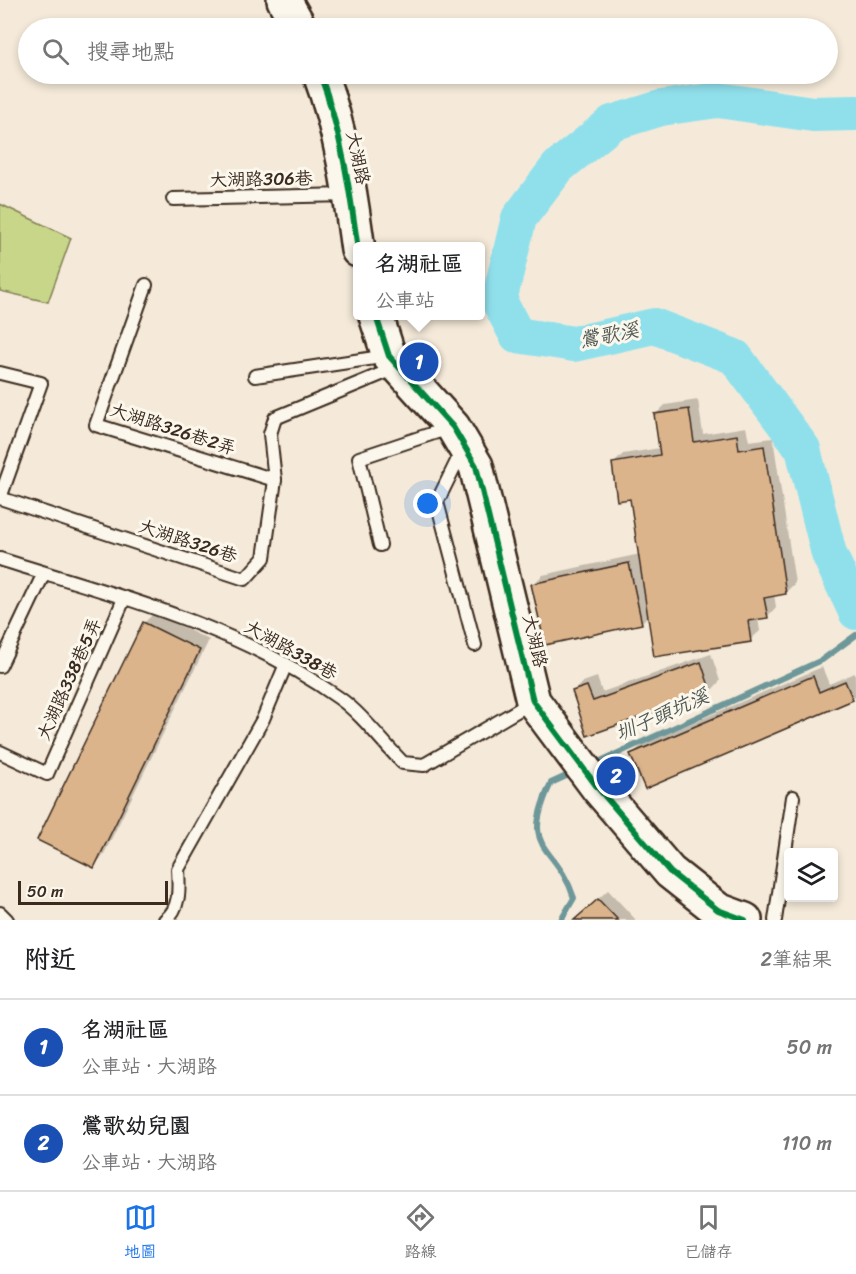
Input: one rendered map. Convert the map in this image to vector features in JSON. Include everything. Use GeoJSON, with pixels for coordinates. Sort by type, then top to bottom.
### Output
{"type":"FeatureCollection","features":[{"type":"Feature","properties":{"kind":"street"},"geometry":{"type":"LineString","coordinates":[[284,0],[294,18]]}},
{"type":"Feature","properties":{"kind":"street","name":"大湖路"},"geometry":{"type":"LineString","coordinates":[[324,84],[330,99],[350,195],[356,242]]}},
{"type":"Feature","properties":{"kind":"street","name":"大湖路"},"geometry":{"type":"LineString","coordinates":[[378,320],[394,361],[459,436],[476,466],[540,712],[598,788],[670,872],[718,910],[744,920]]}},
{"type":"Feature","properties":{"kind":"lane","name":"大湖路306巷"},"geometry":{"type":"LineString","coordinates":[[173,199],[350,195]]}},
{"type":"Feature","properties":{"kind":"lane","name":"大湖路326巷2弄"},"geometry":{"type":"LineString","coordinates":[[146,285],[96,425],[275,480]]}},
{"type":"Feature","properties":{"kind":"lane","name":"大湖路326巷"},"geometry":{"type":"LineString","coordinates":[[0,373],[41,383],[0,498],[245,579],[264,558],[275,480],[270,434],[275,418],[394,361]]}},
{"type":"Feature","properties":{"kind":"lane"},"geometry":{"type":"LineString","coordinates":[[255,376],[394,361]]}},
{"type":"Feature","properties":{"kind":"lane"},"geometry":{"type":"LineString","coordinates":[[380,545],[359,458],[459,436]]}},
{"type":"Feature","properties":{"kind":"lane"},"geometry":{"type":"LineString","coordinates":[[459,436],[437,502],[476,645]]}},
{"type":"Feature","properties":{"kind":"lane","name":"大湖路338巷"},"geometry":{"type":"LineString","coordinates":[[0,560],[211,627],[286,664],[341,700],[403,763],[424,765],[540,712]]}},
{"type":"Feature","properties":{"kind":"lane"},"geometry":{"type":"LineString","coordinates":[[0,666],[44,573]]}},
{"type":"Feature","properties":{"kind":"lane","name":"大湖路338巷5弄"},"geometry":{"type":"LineString","coordinates":[[0,752],[47,774],[124,599]]}},
{"type":"Feature","properties":{"kind":"lane"},"geometry":{"type":"LineString","coordinates":[[165,920],[176,905],[180,890],[177,869],[263,719],[286,664]]}},
{"type":"Feature","properties":{"kind":"lane"},"geometry":{"type":"LineString","coordinates":[[775,920],[793,797]]}},
{"type":"Feature","properties":{"kind":"lane"},"geometry":{"type":"LineString","coordinates":[[0,913],[7,920]]}},
{"type":"Feature","properties":{"kind":"green space"},"geometry":{"type":"Polygon","coordinates":[[[0,204],[71,238],[48,302],[0,291],[0,204]]]}},
{"type":"Feature","properties":{"kind":"building"},"geometry":{"type":"Polygon","coordinates":[[[689,409],[694,442],[737,435],[739,450],[764,446],[786,594],[764,598],[768,618],[748,621],[751,642],[654,657],[630,499],[617,501],[612,463],[660,455],[654,414],[689,409]]]}},
{"type":"Feature","properties":{"kind":"building"},"geometry":{"type":"Polygon","coordinates":[[[629,563],[642,624],[545,645],[531,584],[629,563]]]}},
{"type":"Feature","properties":{"kind":"building"},"geometry":{"type":"Polygon","coordinates":[[[143,622],[200,650],[94,868],[37,840],[143,622]]]}},
{"type":"Feature","properties":{"kind":"building"},"geometry":{"type":"Polygon","coordinates":[[[701,662],[711,692],[587,736],[572,691],[587,686],[593,701],[701,662]]]}},
{"type":"Feature","properties":{"kind":"building"},"geometry":{"type":"Polygon","coordinates":[[[813,676],[819,692],[845,681],[853,700],[645,789],[630,754],[813,676]]]}},
{"type":"Feature","properties":{"kind":"building"},"geometry":{"type":"Polygon","coordinates":[[[598,899],[618,920],[574,920],[598,899]]]}},
{"type":"Feature","properties":{"kind":"waterway","name":"鶯歌溪"},"geometry":{"type":"LineString","coordinates":[[856,113],[813,114],[718,100],[661,108],[612,123],[558,167],[519,218],[499,301],[517,335],[574,344],[654,326],[735,357],[803,449],[829,554],[856,612]]}},
{"type":"Feature","properties":{"kind":"waterway","name":"圳子頭坑溪"},"geometry":{"type":"LineString","coordinates":[[592,765],[822,660],[856,635]]}},
{"type":"Feature","properties":{"kind":"waterway","name":"圳子頭坑溪"},"geometry":{"type":"LineString","coordinates":[[561,920],[574,898],[558,866],[543,846],[538,823],[551,783],[575,772]]}},
{"type":"Feature","properties":{"kind":"cycle path"},"geometry":{"type":"LineString","coordinates":[[323,84],[339,139],[357,242]]}},
{"type":"Feature","properties":{"kind":"cycle path"},"geometry":{"type":"LineString","coordinates":[[377,320],[389,356],[453,427],[476,466],[533,701],[598,788],[670,872],[718,910],[745,920]]}},
{"type":"Feature","properties":{"kind":"place","name":"名湖社區"},"geometry":{"type":"Point","coordinates":[419,362]}},
{"type":"Feature","properties":{"kind":"place","name":"鶯歌幼兒園"},"geometry":{"type":"Point","coordinates":[616,776]}}]}
